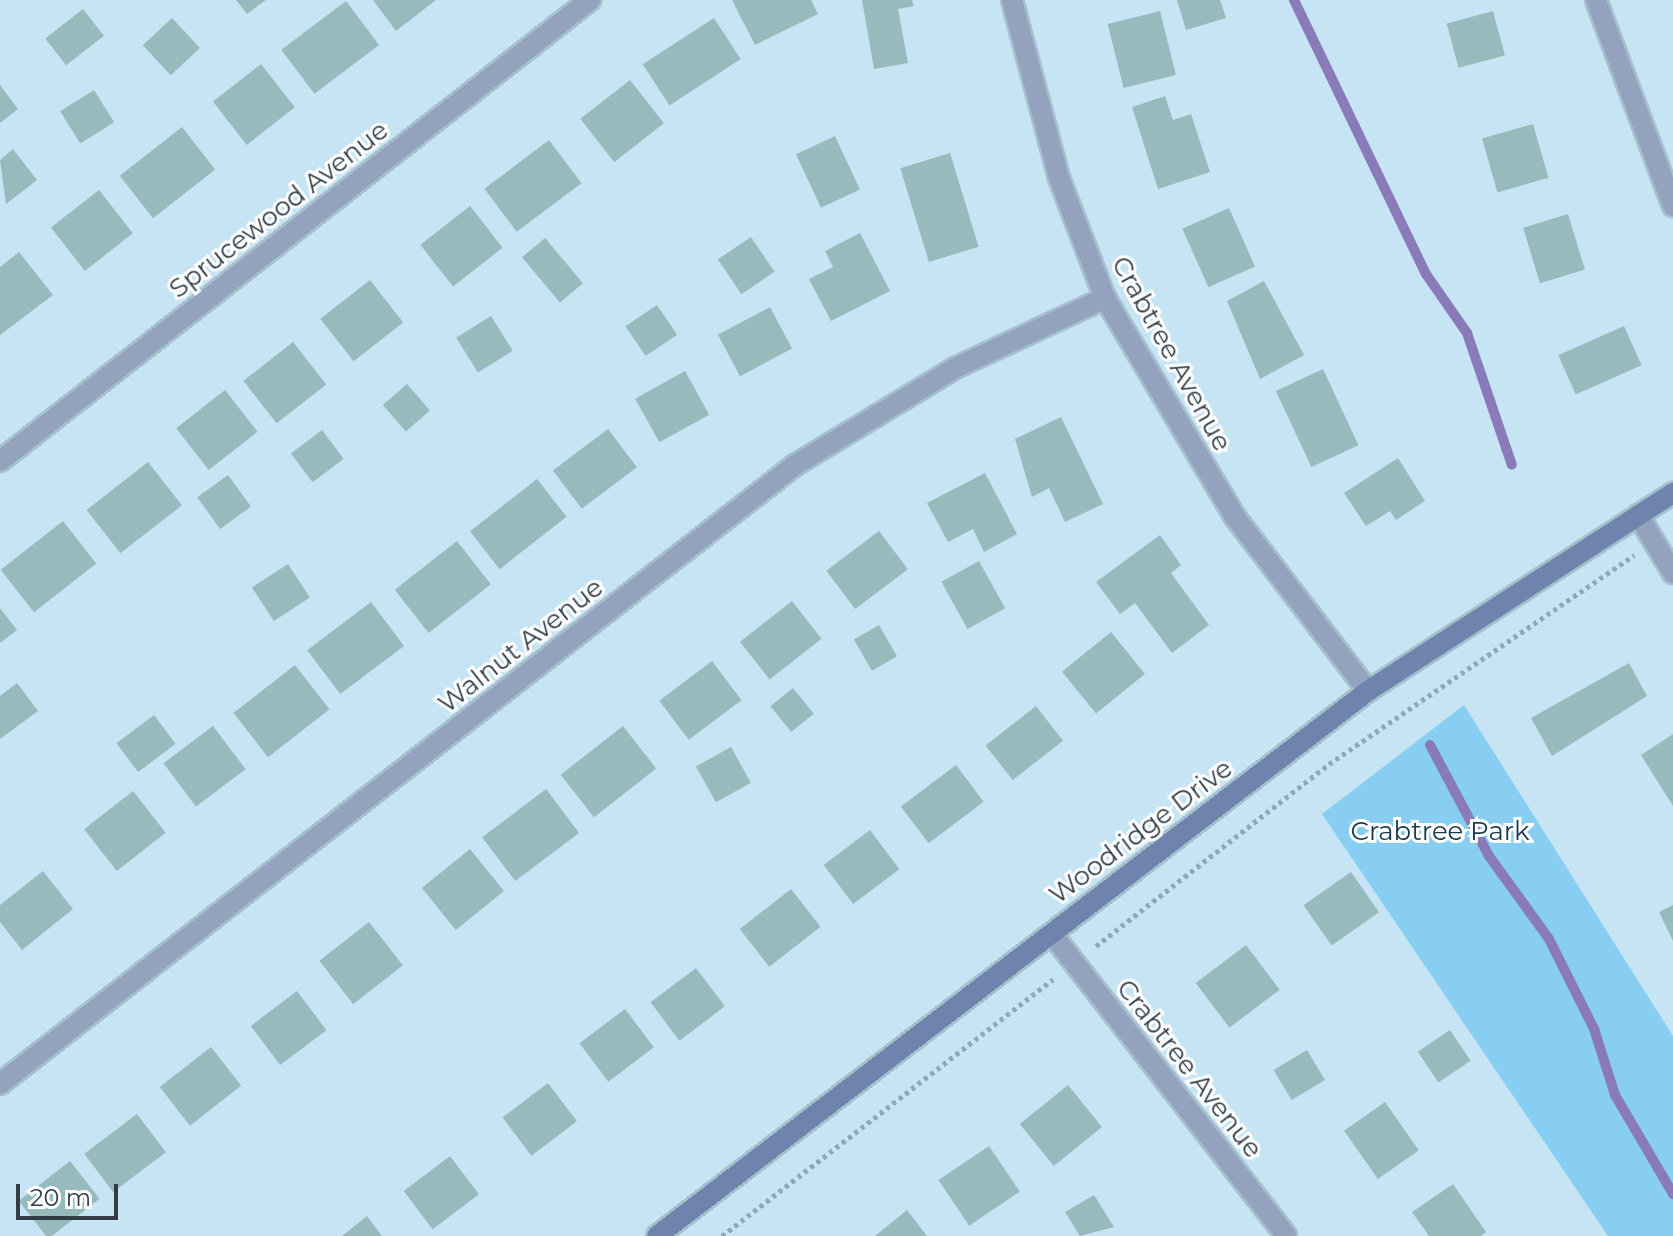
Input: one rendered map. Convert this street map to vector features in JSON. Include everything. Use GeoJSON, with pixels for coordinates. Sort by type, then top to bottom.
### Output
{"type":"FeatureCollection","features":[{"type":"Feature","properties":{"kind":"street","name":"Sprucewood Avenue"},"geometry":{"type":"LineString","coordinates":[[0,461],[590,0]]}},
{"type":"Feature","properties":{"kind":"street","name":"Crabtree Avenue"},"geometry":{"type":"LineString","coordinates":[[1012,0],[1055,165],[1105,298],[1235,517],[1368,691]]}},
{"type":"Feature","properties":{"kind":"street"},"geometry":{"type":"LineString","coordinates":[[1596,0],[1673,206]]}},
{"type":"Feature","properties":{"kind":"street","name":"Walnut Avenue"},"geometry":{"type":"LineString","coordinates":[[0,1084],[795,465],[955,368],[1105,298]]}},
{"type":"Feature","properties":{"kind":"street","name":"Woodridge Drive"},"geometry":{"type":"LineString","coordinates":[[657,1236],[1368,691],[1673,493]]}},
{"type":"Feature","properties":{"kind":"street"},"geometry":{"type":"LineString","coordinates":[[1638,515],[1673,573]]}},
{"type":"Feature","properties":{"kind":"street","name":"Crabtree Avenue"},"geometry":{"type":"LineString","coordinates":[[1052,934],[1286,1236]]}},
{"type":"Feature","properties":{"kind":"path"},"geometry":{"type":"LineString","coordinates":[[1119,929],[1329,764],[1628,559]]}},
{"type":"Feature","properties":{"kind":"path"},"geometry":{"type":"LineString","coordinates":[[722,1236],[1046,983]]}},
{"type":"Feature","properties":{"kind":"green space","name":"Crabtree Park"},"geometry":{"type":"Polygon","coordinates":[[[1464,705],[1673,1036],[1673,1236],[1608,1236],[1322,814],[1464,705]]]}},
{"type":"Feature","properties":{"kind":"building"},"geometry":{"type":"Polygon","coordinates":[[[236,0],[266,0],[247,14],[236,0]]]}},
{"type":"Feature","properties":{"kind":"building"},"geometry":{"type":"Polygon","coordinates":[[[373,0],[436,0],[396,31],[373,0]]]}},
{"type":"Feature","properties":{"kind":"building"},"geometry":{"type":"Polygon","coordinates":[[[732,0],[811,0],[818,14],[755,45],[732,0]]]}},
{"type":"Feature","properties":{"kind":"building"},"geometry":{"type":"Polygon","coordinates":[[[862,0],[912,0],[914,6],[898,9],[908,63],[874,69],[862,0]]]}},
{"type":"Feature","properties":{"kind":"building"},"geometry":{"type":"Polygon","coordinates":[[[1177,0],[1220,0],[1226,18],[1186,30],[1177,0]]]}},
{"type":"Feature","properties":{"kind":"building"},"geometry":{"type":"Polygon","coordinates":[[[346,1],[379,45],[314,94],[281,50],[346,1]]]}},
{"type":"Feature","properties":{"kind":"building"},"geometry":{"type":"Polygon","coordinates":[[[83,9],[104,36],[66,65],[45,39],[83,9]]]}},
{"type":"Feature","properties":{"kind":"building"},"geometry":{"type":"Polygon","coordinates":[[[1160,11],[1176,75],[1124,88],[1108,24],[1160,11]]]}},
{"type":"Feature","properties":{"kind":"building"},"geometry":{"type":"Polygon","coordinates":[[[1493,11],[1505,55],[1459,68],[1447,23],[1493,11]]]}},
{"type":"Feature","properties":{"kind":"building"},"geometry":{"type":"Polygon","coordinates":[[[172,18],[200,48],[171,75],[143,45],[172,18]]]}},
{"type":"Feature","properties":{"kind":"building"},"geometry":{"type":"Polygon","coordinates":[[[714,18],[741,59],[669,105],[643,64],[714,18]]]}},
{"type":"Feature","properties":{"kind":"building"},"geometry":{"type":"Polygon","coordinates":[[[261,64],[295,107],[247,145],[213,102],[261,64]]]}},
{"type":"Feature","properties":{"kind":"building"},"geometry":{"type":"Polygon","coordinates":[[[630,80],[664,123],[614,162],[580,119],[630,80]]]}},
{"type":"Feature","properties":{"kind":"building"},"geometry":{"type":"Polygon","coordinates":[[[0,85],[18,109],[0,123],[0,85]]]}},
{"type":"Feature","properties":{"kind":"building"},"geometry":{"type":"Polygon","coordinates":[[[94,90],[114,122],[80,143],[60,111],[94,90]]]}},
{"type":"Feature","properties":{"kind":"building"},"geometry":{"type":"Polygon","coordinates":[[[1165,96],[1173,120],[1191,114],[1210,172],[1158,189],[1132,107],[1165,96]]]}},
{"type":"Feature","properties":{"kind":"building"},"geometry":{"type":"Polygon","coordinates":[[[1533,124],[1548,178],[1497,192],[1482,139],[1533,124]]]}},
{"type":"Feature","properties":{"kind":"building"},"geometry":{"type":"Polygon","coordinates":[[[182,127],[215,170],[153,218],[120,176],[182,127]]]}},
{"type":"Feature","properties":{"kind":"building"},"geometry":{"type":"Polygon","coordinates":[[[835,136],[860,189],[821,208],[796,154],[835,136]]]}},
{"type":"Feature","properties":{"kind":"building"},"geometry":{"type":"Polygon","coordinates":[[[549,140],[581,183],[517,232],[484,189],[549,140]]]}},
{"type":"Feature","properties":{"kind":"building"},"geometry":{"type":"Polygon","coordinates":[[[13,149],[37,180],[6,204],[0,160],[13,149]]]}},
{"type":"Feature","properties":{"kind":"building"},"geometry":{"type":"Polygon","coordinates":[[[950,153],[979,247],[929,262],[900,168],[950,153]]]}},
{"type":"Feature","properties":{"kind":"building"},"geometry":{"type":"Polygon","coordinates":[[[99,190],[133,233],[85,271],[51,228],[99,190]]]}},
{"type":"Feature","properties":{"kind":"building"},"geometry":{"type":"Polygon","coordinates":[[[470,206],[503,248],[453,287],[420,245],[470,206]]]}},
{"type":"Feature","properties":{"kind":"building"},"geometry":{"type":"Polygon","coordinates":[[[1229,208],[1255,266],[1208,287],[1182,229],[1229,208]]]}},
{"type":"Feature","properties":{"kind":"building"},"geometry":{"type":"Polygon","coordinates":[[[1568,214],[1585,269],[1540,283],[1523,228],[1568,214]]]}},
{"type":"Feature","properties":{"kind":"building"},"geometry":{"type":"Polygon","coordinates":[[[860,233],[890,291],[831,321],[809,279],[833,267],[825,251],[860,233]]]}},
{"type":"Feature","properties":{"kind":"building"},"geometry":{"type":"Polygon","coordinates":[[[751,237],[774,272],[741,294],[718,259],[751,237]]]}},
{"type":"Feature","properties":{"kind":"building"},"geometry":{"type":"Polygon","coordinates":[[[545,238],[583,283],[560,302],[522,257],[545,238]]]}},
{"type":"Feature","properties":{"kind":"building"},"geometry":{"type":"Polygon","coordinates":[[[19,252],[53,295],[0,335],[0,267],[19,252]]]}},
{"type":"Feature","properties":{"kind":"building"},"geometry":{"type":"Polygon","coordinates":[[[370,280],[403,323],[354,361],[320,319],[370,280]]]}},
{"type":"Feature","properties":{"kind":"building"},"geometry":{"type":"Polygon","coordinates":[[[1264,281],[1304,355],[1260,379],[1227,301],[1264,281]]]}},
{"type":"Feature","properties":{"kind":"building"},"geometry":{"type":"Polygon","coordinates":[[[657,305],[677,335],[646,356],[625,326],[657,305]]]}},
{"type":"Feature","properties":{"kind":"building"},"geometry":{"type":"Polygon","coordinates":[[[770,307],[792,348],[740,376],[718,335],[770,307]]]}},
{"type":"Feature","properties":{"kind":"building"},"geometry":{"type":"Polygon","coordinates":[[[491,316],[513,351],[478,372],[456,338],[491,316]]]}},
{"type":"Feature","properties":{"kind":"building"},"geometry":{"type":"Polygon","coordinates":[[[1624,326],[1641,365],[1576,395],[1558,355],[1624,326]]]}},
{"type":"Feature","properties":{"kind":"building"},"geometry":{"type":"Polygon","coordinates":[[[293,342],[326,385],[277,423],[243,381],[293,342]]]}},
{"type":"Feature","properties":{"kind":"building"},"geometry":{"type":"Polygon","coordinates":[[[1323,369],[1358,445],[1311,467],[1276,391],[1323,369]]]}},
{"type":"Feature","properties":{"kind":"building"},"geometry":{"type":"Polygon","coordinates":[[[685,371],[709,415],[659,442],[635,399],[685,371]]]}},
{"type":"Feature","properties":{"kind":"building"},"geometry":{"type":"Polygon","coordinates":[[[407,384],[430,410],[406,431],[383,405],[407,384]]]}},
{"type":"Feature","properties":{"kind":"building"},"geometry":{"type":"Polygon","coordinates":[[[225,390],[258,432],[209,470],[176,428],[225,390]]]}},
{"type":"Feature","properties":{"kind":"building"},"geometry":{"type":"Polygon","coordinates":[[[1061,417],[1103,504],[1065,522],[1049,488],[1032,497],[1015,439],[1061,417]]]}},
{"type":"Feature","properties":{"kind":"building"},"geometry":{"type":"Polygon","coordinates":[[[608,429],[637,467],[582,509],[553,471],[608,429]]]}},
{"type":"Feature","properties":{"kind":"building"},"geometry":{"type":"Polygon","coordinates":[[[322,430],[344,459],[313,482],[291,453],[322,430]]]}},
{"type":"Feature","properties":{"kind":"building"},"geometry":{"type":"Polygon","coordinates":[[[1398,458],[1425,501],[1396,520],[1390,511],[1366,526],[1344,493],[1398,458]]]}},
{"type":"Feature","properties":{"kind":"building"},"geometry":{"type":"Polygon","coordinates":[[[148,462],[182,505],[120,553],[87,510],[148,462]]]}},
{"type":"Feature","properties":{"kind":"building"},"geometry":{"type":"Polygon","coordinates":[[[985,473],[1017,534],[984,552],[973,529],[948,542],[927,503],[985,473]]]}},
{"type":"Feature","properties":{"kind":"building"},"geometry":{"type":"Polygon","coordinates":[[[228,475],[251,507],[220,529],[197,497],[228,475]]]}},
{"type":"Feature","properties":{"kind":"building"},"geometry":{"type":"Polygon","coordinates":[[[537,479],[567,517],[500,569],[470,531],[537,479]]]}},
{"type":"Feature","properties":{"kind":"building"},"geometry":{"type":"Polygon","coordinates":[[[63,521],[96,564],[34,612],[1,570],[63,521]]]}},
{"type":"Feature","properties":{"kind":"building"},"geometry":{"type":"Polygon","coordinates":[[[879,531],[908,569],[855,609],[826,571],[879,531]]]}},
{"type":"Feature","properties":{"kind":"building"},"geometry":{"type":"Polygon","coordinates":[[[1160,535],[1181,565],[1171,573],[1209,625],[1172,653],[1135,603],[1120,614],[1096,582],[1160,535]]]}},
{"type":"Feature","properties":{"kind":"building"},"geometry":{"type":"Polygon","coordinates":[[[457,541],[491,584],[429,633],[395,590],[457,541]]]}},
{"type":"Feature","properties":{"kind":"building"},"geometry":{"type":"Polygon","coordinates":[[[979,561],[1005,608],[968,629],[941,582],[979,561]]]}},
{"type":"Feature","properties":{"kind":"building"},"geometry":{"type":"Polygon","coordinates":[[[288,564],[310,598],[274,621],[252,587],[288,564]]]}},
{"type":"Feature","properties":{"kind":"building"},"geometry":{"type":"Polygon","coordinates":[[[792,601],[822,639],[770,679],[740,642],[792,601]]]}},
{"type":"Feature","properties":{"kind":"building"},"geometry":{"type":"Polygon","coordinates":[[[371,602],[404,646],[340,694],[307,650],[371,602]]]}},
{"type":"Feature","properties":{"kind":"building"},"geometry":{"type":"Polygon","coordinates":[[[0,608],[17,630],[0,643],[0,608]]]}},
{"type":"Feature","properties":{"kind":"building"},"geometry":{"type":"Polygon","coordinates":[[[879,625],[897,656],[872,671],[854,640],[879,625]]]}},
{"type":"Feature","properties":{"kind":"building"},"geometry":{"type":"Polygon","coordinates":[[[1111,632],[1145,674],[1096,714],[1062,672],[1111,632]]]}},
{"type":"Feature","properties":{"kind":"building"},"geometry":{"type":"Polygon","coordinates":[[[712,661],[741,700],[689,740],[659,701],[712,661]]]}},
{"type":"Feature","properties":{"kind":"building"},"geometry":{"type":"Polygon","coordinates":[[[1629,663],[1647,696],[1552,756],[1531,718],[1629,663]]]}},
{"type":"Feature","properties":{"kind":"building"},"geometry":{"type":"Polygon","coordinates":[[[295,665],[329,709],[268,757],[234,713],[295,665]]]}},
{"type":"Feature","properties":{"kind":"building"},"geometry":{"type":"Polygon","coordinates":[[[17,683],[38,711],[0,739],[0,696],[17,683]]]}},
{"type":"Feature","properties":{"kind":"building"},"geometry":{"type":"Polygon","coordinates":[[[793,688],[814,714],[791,732],[770,706],[793,688]]]}},
{"type":"Feature","properties":{"kind":"building"},"geometry":{"type":"Polygon","coordinates":[[[1036,706],[1063,741],[1013,780],[986,745],[1036,706]]]}},
{"type":"Feature","properties":{"kind":"building"},"geometry":{"type":"Polygon","coordinates":[[[154,715],[176,744],[138,772],[116,743],[154,715]]]}},
{"type":"Feature","properties":{"kind":"building"},"geometry":{"type":"Polygon","coordinates":[[[213,726],[245,769],[196,806],[163,763],[213,726]]]}},
{"type":"Feature","properties":{"kind":"building"},"geometry":{"type":"Polygon","coordinates":[[[623,726],[656,769],[594,817],[561,775],[623,726]]]}},
{"type":"Feature","properties":{"kind":"building"},"geometry":{"type":"Polygon","coordinates":[[[1673,734],[1673,806],[1641,755],[1673,734]]]}},
{"type":"Feature","properties":{"kind":"building"},"geometry":{"type":"Polygon","coordinates":[[[731,747],[751,783],[716,802],[696,766],[731,747]]]}},
{"type":"Feature","properties":{"kind":"building"},"geometry":{"type":"Polygon","coordinates":[[[956,765],[984,802],[929,843],[901,807],[956,765]]]}},
{"type":"Feature","properties":{"kind":"building"},"geometry":{"type":"Polygon","coordinates":[[[546,789],[579,833],[515,881],[482,837],[546,789]]]}},
{"type":"Feature","properties":{"kind":"building"},"geometry":{"type":"Polygon","coordinates":[[[133,791],[166,833],[117,871],[84,829],[133,791]]]}},
{"type":"Feature","properties":{"kind":"building"},"geometry":{"type":"Polygon","coordinates":[[[870,830],[899,869],[853,904],[824,865],[870,830]]]}},
{"type":"Feature","properties":{"kind":"building"},"geometry":{"type":"Polygon","coordinates":[[[470,849],[504,891],[456,930],[422,888],[470,849]]]}},
{"type":"Feature","properties":{"kind":"building"},"geometry":{"type":"Polygon","coordinates":[[[43,871],[73,909],[22,950],[0,922],[0,905],[43,871]]]}},
{"type":"Feature","properties":{"kind":"building"},"geometry":{"type":"Polygon","coordinates":[[[1351,872],[1379,912],[1332,945],[1303,905],[1351,872]]]}},
{"type":"Feature","properties":{"kind":"building"},"geometry":{"type":"Polygon","coordinates":[[[791,889],[821,927],[769,967],[740,929],[791,889]]]}},
{"type":"Feature","properties":{"kind":"building"},"geometry":{"type":"Polygon","coordinates":[[[1673,905],[1673,941],[1659,912],[1673,905]]]}},
{"type":"Feature","properties":{"kind":"building"},"geometry":{"type":"Polygon","coordinates":[[[369,922],[403,965],[353,1004],[319,961],[369,922]]]}},
{"type":"Feature","properties":{"kind":"building"},"geometry":{"type":"Polygon","coordinates":[[[1246,945],[1280,990],[1229,1028],[1196,983],[1246,945]]]}},
{"type":"Feature","properties":{"kind":"building"},"geometry":{"type":"Polygon","coordinates":[[[696,968],[725,1006],[679,1041],[650,1002],[696,968]]]}},
{"type":"Feature","properties":{"kind":"building"},"geometry":{"type":"Polygon","coordinates":[[[297,991],[326,1030],[280,1065],[251,1026],[297,991]]]}},
{"type":"Feature","properties":{"kind":"building"},"geometry":{"type":"Polygon","coordinates":[[[625,1009],[654,1047],[608,1082],[579,1043],[625,1009]]]}},
{"type":"Feature","properties":{"kind":"building"},"geometry":{"type":"Polygon","coordinates":[[[1450,1030],[1471,1061],[1438,1082],[1418,1052],[1450,1030]]]}},
{"type":"Feature","properties":{"kind":"building"},"geometry":{"type":"Polygon","coordinates":[[[211,1047],[241,1086],[190,1126],[160,1087],[211,1047]]]}},
{"type":"Feature","properties":{"kind":"building"},"geometry":{"type":"Polygon","coordinates":[[[1307,1050],[1325,1080],[1292,1100],[1274,1070],[1307,1050]]]}},
{"type":"Feature","properties":{"kind":"building"},"geometry":{"type":"Polygon","coordinates":[[[548,1083],[577,1121],[531,1156],[502,1117],[548,1083]]]}},
{"type":"Feature","properties":{"kind":"building"},"geometry":{"type":"Polygon","coordinates":[[[1068,1085],[1102,1127],[1054,1166],[1020,1124],[1068,1085]]]}},
{"type":"Feature","properties":{"kind":"building"},"geometry":{"type":"Polygon","coordinates":[[[1385,1102],[1419,1150],[1378,1179],[1344,1131],[1385,1102]]]}},
{"type":"Feature","properties":{"kind":"building"},"geometry":{"type":"Polygon","coordinates":[[[137,1114],[166,1152],[113,1192],[84,1154],[137,1114]]]}},
{"type":"Feature","properties":{"kind":"building"},"geometry":{"type":"Polygon","coordinates":[[[989,1146],[1020,1192],[969,1226],[938,1180],[989,1146]]]}},
{"type":"Feature","properties":{"kind":"building"},"geometry":{"type":"Polygon","coordinates":[[[450,1156],[479,1194],[433,1229],[404,1191],[450,1156]]]}},
{"type":"Feature","properties":{"kind":"building"},"geometry":{"type":"Polygon","coordinates":[[[70,1161],[100,1199],[52,1236],[46,1236],[19,1201],[70,1161]]]}},
{"type":"Feature","properties":{"kind":"building"},"geometry":{"type":"Polygon","coordinates":[[[1453,1184],[1486,1232],[1481,1236],[1429,1236],[1412,1212],[1453,1184]]]}},
{"type":"Feature","properties":{"kind":"building"},"geometry":{"type":"Polygon","coordinates":[[[1094,1195],[1114,1227],[1080,1236],[1065,1212],[1094,1195]]]}},
{"type":"Feature","properties":{"kind":"building"},"geometry":{"type":"Polygon","coordinates":[[[907,1210],[927,1236],[875,1236],[907,1210]]]}},
{"type":"Feature","properties":{"kind":"building"},"geometry":{"type":"Polygon","coordinates":[[[367,1216],[382,1236],[342,1236],[367,1216]]]}},
{"type":"Feature","properties":{"kind":"waterway"},"geometry":{"type":"LineString","coordinates":[[1294,0],[1426,274],[1467,333],[1512,465]]}},
{"type":"Feature","properties":{"kind":"waterway"},"geometry":{"type":"LineString","coordinates":[[1430,745],[1489,856],[1549,939],[1594,1029],[1615,1095],[1673,1194]]}}]}
